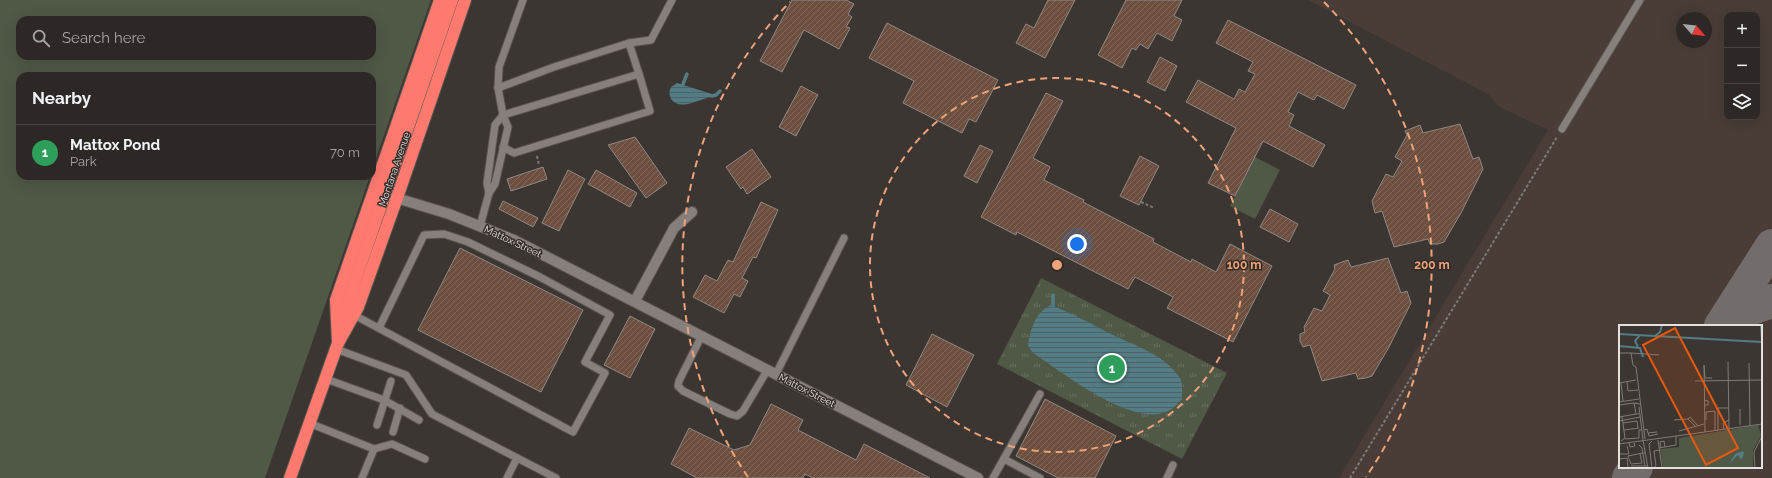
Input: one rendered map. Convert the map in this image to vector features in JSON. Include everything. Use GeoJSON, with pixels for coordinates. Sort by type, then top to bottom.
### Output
{"type":"FeatureCollection","features":[{"type":"Feature","properties":{"kind":"highway","name":"Montana Avenue"},"geometry":{"type":"LineString","coordinates":[[337,341],[336,300],[440,0]]}},
{"type":"Feature","properties":{"kind":"highway"},"geometry":{"type":"LineString","coordinates":[[337,341],[385,194],[452,0]]}},
{"type":"Feature","properties":{"kind":"highway","name":"Montana Avenue"},"geometry":{"type":"LineString","coordinates":[[290,478],[326,379],[337,341],[354,314],[397,198],[465,0]]}},
{"type":"Feature","properties":{"kind":"street","name":"Mattox Street"},"geometry":{"type":"LineString","coordinates":[[385,194],[449,214],[514,240],[702,335],[978,478]]}},
{"type":"Feature","properties":{"kind":"street"},"geometry":{"type":"LineString","coordinates":[[635,301],[674,228],[692,212]]}},
{"type":"Feature","properties":{"kind":"lane"},"geometry":{"type":"LineString","coordinates":[[480,226],[489,193],[495,184],[508,128],[503,115],[498,88],[500,67],[523,0]]}},
{"type":"Feature","properties":{"kind":"lane"},"geometry":{"type":"LineString","coordinates":[[498,88],[554,67],[629,42],[651,40],[672,0]]}},
{"type":"Feature","properties":{"kind":"lane"},"geometry":{"type":"LineString","coordinates":[[1562,129],[1640,0]]}},
{"type":"Feature","properties":{"kind":"lane"},"geometry":{"type":"LineString","coordinates":[[504,147],[514,153],[650,111],[629,42]]}},
{"type":"Feature","properties":{"kind":"lane"},"geometry":{"type":"LineString","coordinates":[[489,193],[487,183],[495,125],[503,115],[639,74]]}},
{"type":"Feature","properties":{"kind":"lane"},"geometry":{"type":"LineString","coordinates":[[354,314],[379,328],[573,432],[605,373],[585,362],[610,315],[538,276],[468,242],[444,234],[424,235],[379,328]]}},
{"type":"Feature","properties":{"kind":"lane"},"geometry":{"type":"LineString","coordinates":[[702,335],[679,381],[678,386],[683,391],[737,416],[743,411],[772,372],[844,238]]}},
{"type":"Feature","properties":{"kind":"lane"},"geometry":{"type":"LineString","coordinates":[[337,341],[406,375],[432,414],[556,478]]}},
{"type":"Feature","properties":{"kind":"lane"},"geometry":{"type":"LineString","coordinates":[[326,379],[384,400],[419,420]]}},
{"type":"Feature","properties":{"kind":"lane"},"geometry":{"type":"LineString","coordinates":[[377,425],[391,381]]}},
{"type":"Feature","properties":{"kind":"lane"},"geometry":{"type":"LineString","coordinates":[[993,478],[1040,394]]}},
{"type":"Feature","properties":{"kind":"lane"},"geometry":{"type":"LineString","coordinates":[[392,432],[400,408]]}},
{"type":"Feature","properties":{"kind":"lane"},"geometry":{"type":"LineString","coordinates":[[309,423],[374,449],[392,444],[425,459]]}},
{"type":"Feature","properties":{"kind":"lane"},"geometry":{"type":"LineString","coordinates":[[362,478],[374,449]]}},
{"type":"Feature","properties":{"kind":"lane"},"geometry":{"type":"LineString","coordinates":[[507,478],[517,458]]}},
{"type":"Feature","properties":{"kind":"lane"},"geometry":{"type":"LineString","coordinates":[[1004,459],[1040,478]]}},
{"type":"Feature","properties":{"kind":"lane"},"geometry":{"type":"LineString","coordinates":[[1167,478],[1173,466]]}},
{"type":"Feature","properties":{"kind":"path"},"geometry":{"type":"LineString","coordinates":[[1350,478],[1562,129]]}},
{"type":"Feature","properties":{"kind":"path"},"geometry":{"type":"LineString","coordinates":[[1141,202],[1154,208]]}},
{"type":"Feature","properties":{"kind":"shaded area"},"geometry":{"type":"Polygon","coordinates":[[[1308,0],[1772,0],[1772,478],[1339,478],[1548,130],[1498,106],[1488,94],[1308,0]]]}},
{"type":"Feature","properties":{"kind":"green space"},"geometry":{"type":"Polygon","coordinates":[[[0,0],[431,0],[376,158],[376,72],[16,72],[16,180],[369,180],[265,478],[0,478],[0,0]]]}},
{"type":"Feature","properties":{"kind":"green space"},"geometry":{"type":"Polygon","coordinates":[[[1255,157],[1280,170],[1255,219],[1230,206],[1255,157]]]}},
{"type":"Feature","properties":{"kind":"green space"},"geometry":{"type":"Polygon","coordinates":[[[1041,278],[1227,373],[1182,459],[997,364],[1041,278]]]}},
{"type":"Feature","properties":{"kind":"water"},"geometry":{"type":"Polygon","coordinates":[[[677,83],[712,94],[712,97],[685,104],[675,103],[671,99],[670,92],[671,87],[677,83]]]}},
{"type":"Feature","properties":{"kind":"water"},"geometry":{"type":"Polygon","coordinates":[[[1051,305],[1158,357],[1174,370],[1180,378],[1182,385],[1182,399],[1166,412],[1159,414],[1144,414],[1127,409],[1093,393],[1032,352],[1028,345],[1032,327],[1041,312],[1051,305]]]}},
{"type":"Feature","properties":{"kind":"building"},"geometry":{"type":"Polygon","coordinates":[[[792,0],[846,0],[854,4],[848,14],[852,17],[846,27],[850,28],[839,49],[804,30],[782,72],[760,61],[792,0]]]}},
{"type":"Feature","properties":{"kind":"building"},"geometry":{"type":"Polygon","coordinates":[[[1048,0],[1075,0],[1045,58],[1016,43],[1026,24],[1034,28],[1048,0]]]}},
{"type":"Feature","properties":{"kind":"building"},"geometry":{"type":"Polygon","coordinates":[[[1126,0],[1182,0],[1174,16],[1182,20],[1172,41],[1157,33],[1148,49],[1140,44],[1136,50],[1132,48],[1122,68],[1098,55],[1126,0]]]}},
{"type":"Feature","properties":{"kind":"building"},"geometry":{"type":"Polygon","coordinates":[[[1228,20],[1356,85],[1344,109],[1317,95],[1314,100],[1298,92],[1288,112],[1294,115],[1289,126],[1325,145],[1313,167],[1263,141],[1235,196],[1208,183],[1236,128],[1186,102],[1198,80],[1234,99],[1239,89],[1245,92],[1255,74],[1248,71],[1253,62],[1216,43],[1228,20]]]}},
{"type":"Feature","properties":{"kind":"building"},"geometry":{"type":"Polygon","coordinates":[[[887,23],[998,80],[976,122],[969,119],[962,133],[903,103],[914,81],[869,58],[887,23]]]}},
{"type":"Feature","properties":{"kind":"building"},"geometry":{"type":"Polygon","coordinates":[[[1160,57],[1177,66],[1165,91],[1147,82],[1160,57]]]}},
{"type":"Feature","properties":{"kind":"building"},"geometry":{"type":"Polygon","coordinates":[[[801,86],[818,95],[796,136],[779,127],[801,86]]]}},
{"type":"Feature","properties":{"kind":"building"},"geometry":{"type":"Polygon","coordinates":[[[1046,93],[1063,101],[1033,158],[1050,167],[1044,180],[1084,200],[1083,202],[1154,239],[1153,242],[1191,262],[1192,259],[1216,272],[1230,244],[1272,266],[1233,342],[1167,308],[1173,297],[1135,277],[1128,289],[1017,232],[1016,235],[981,217],[1046,93]]]}},
{"type":"Feature","properties":{"kind":"building"},"geometry":{"type":"Polygon","coordinates":[[[1460,124],[1473,159],[1479,157],[1483,169],[1461,213],[1444,242],[1430,244],[1428,239],[1394,247],[1382,211],[1375,213],[1372,201],[1386,174],[1393,177],[1402,161],[1395,157],[1407,135],[1405,131],[1420,125],[1423,133],[1460,124]]]}},
{"type":"Feature","properties":{"kind":"building"},"geometry":{"type":"Polygon","coordinates":[[[635,137],[667,183],[646,198],[608,145],[635,137]]]}},
{"type":"Feature","properties":{"kind":"building"},"geometry":{"type":"Polygon","coordinates":[[[980,145],[993,151],[977,183],[964,176],[980,145]]]}},
{"type":"Feature","properties":{"kind":"building"},"geometry":{"type":"Polygon","coordinates":[[[752,149],[771,177],[747,194],[743,187],[741,189],[726,167],[752,149]]]}},
{"type":"Feature","properties":{"kind":"building"},"geometry":{"type":"Polygon","coordinates":[[[1140,156],[1159,166],[1139,205],[1120,196],[1140,156]]]}},
{"type":"Feature","properties":{"kind":"building"},"geometry":{"type":"Polygon","coordinates":[[[543,167],[547,179],[511,191],[507,179],[543,167]]]}},
{"type":"Feature","properties":{"kind":"building"},"geometry":{"type":"Polygon","coordinates":[[[568,170],[585,179],[559,231],[542,223],[568,170]]]}},
{"type":"Feature","properties":{"kind":"building"},"geometry":{"type":"Polygon","coordinates":[[[596,170],[637,193],[630,207],[588,184],[596,170]]]}},
{"type":"Feature","properties":{"kind":"building"},"geometry":{"type":"Polygon","coordinates":[[[503,201],[538,218],[533,227],[499,209],[503,201]]]}},
{"type":"Feature","properties":{"kind":"building"},"geometry":{"type":"Polygon","coordinates":[[[761,202],[778,210],[756,258],[753,257],[742,278],[748,281],[740,297],[734,294],[724,313],[693,297],[705,275],[717,281],[728,260],[733,262],[761,202]]]}},
{"type":"Feature","properties":{"kind":"building"},"geometry":{"type":"Polygon","coordinates":[[[1270,209],[1298,224],[1289,242],[1260,227],[1270,209]]]}},
{"type":"Feature","properties":{"kind":"building"},"geometry":{"type":"Polygon","coordinates":[[[460,248],[583,310],[541,392],[418,330],[460,248]]]}},
{"type":"Feature","properties":{"kind":"building"},"geometry":{"type":"Polygon","coordinates":[[[1388,258],[1401,293],[1407,291],[1411,303],[1389,347],[1372,376],[1358,379],[1356,373],[1322,381],[1310,345],[1303,347],[1300,341],[1300,334],[1305,332],[1304,327],[1314,308],[1322,311],[1330,295],[1323,291],[1335,269],[1334,265],[1348,260],[1351,267],[1388,258]]]}},
{"type":"Feature","properties":{"kind":"building"},"geometry":{"type":"Polygon","coordinates":[[[630,316],[655,329],[630,378],[604,365],[630,316]]]}},
{"type":"Feature","properties":{"kind":"building"},"geometry":{"type":"Polygon","coordinates":[[[932,334],[974,355],[947,407],[906,385],[932,334]]]}},
{"type":"Feature","properties":{"kind":"building"},"geometry":{"type":"Polygon","coordinates":[[[1045,399],[1116,436],[1095,478],[1058,478],[1016,456],[1045,399]]]}},
{"type":"Feature","properties":{"kind":"building"},"geometry":{"type":"Polygon","coordinates":[[[771,404],[803,420],[798,430],[856,460],[864,444],[930,478],[813,478],[805,474],[803,478],[697,478],[671,464],[689,428],[734,450],[750,445],[771,404]]]}},
{"type":"Feature","properties":{"kind":"waterway"},"geometry":{"type":"LineString","coordinates":[[683,84],[687,74]]}},
{"type":"Feature","properties":{"kind":"waterway"},"geometry":{"type":"LineString","coordinates":[[712,96],[716,95],[720,91]]}},
{"type":"Feature","properties":{"kind":"waterway"},"geometry":{"type":"LineString","coordinates":[[1053,295],[1053,306]]}},
{"type":"Feature","properties":{"kind":"taxiway"},"geometry":{"type":"LineString","coordinates":[[1722,325],[1772,246]]}},
{"type":"Feature","properties":{"kind":"taxiway"},"geometry":{"type":"LineString","coordinates":[[1726,325],[1746,310],[1772,301]]}},
{"type":"Feature","properties":{"kind":"taxiway"},"geometry":{"type":"LineString","coordinates":[[1629,478],[1635,468]]}},
{"type":"Feature","properties":{"kind":"place","name":"Mattox Pond"},"geometry":{"type":"Point","coordinates":[1112,368]}}]}
